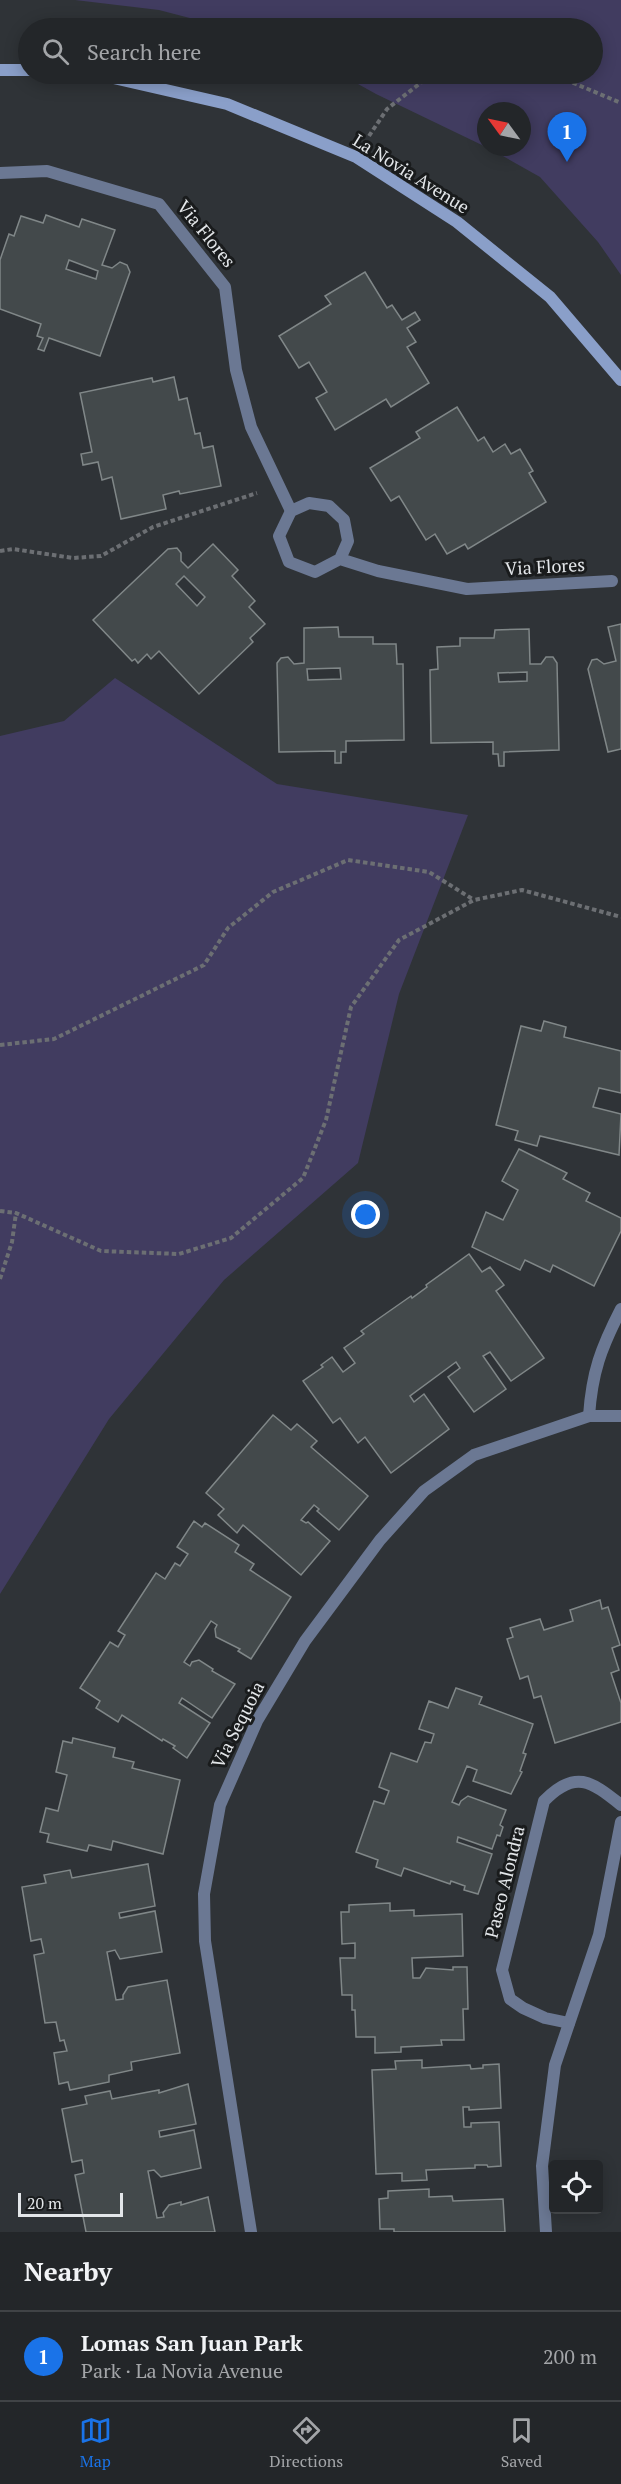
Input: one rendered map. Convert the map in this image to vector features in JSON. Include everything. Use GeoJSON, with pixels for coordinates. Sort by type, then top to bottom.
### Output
{"type":"FeatureCollection","features":[{"type":"Feature","properties":{"kind":"main road"},"geometry":{"type":"LineString","coordinates":[[0,70],[18,70]]}},
{"type":"Feature","properties":{"kind":"main road","name":"La Novia Avenue"},"geometry":{"type":"LineString","coordinates":[[140,84],[227,104],[356,157],[457,222],[550,297],[621,380]]}},
{"type":"Feature","properties":{"kind":"street","name":"Via Flores"},"geometry":{"type":"LineString","coordinates":[[0,173],[47,171],[159,204],[225,287],[236,370],[251,427],[291,511]]}},
{"type":"Feature","properties":{"kind":"street"},"geometry":{"type":"LineString","coordinates":[[309,503],[319,504],[329,506],[344,520],[348,541],[340,559],[315,572],[289,562],[279,536],[291,511],[309,503]]}},
{"type":"Feature","properties":{"kind":"street","name":"Via Flores"},"geometry":{"type":"LineString","coordinates":[[340,559],[378,571],[467,589],[612,581]]}},
{"type":"Feature","properties":{"kind":"street"},"geometry":{"type":"LineString","coordinates":[[589,1416],[592,1381],[604,1342],[621,1309]]}},
{"type":"Feature","properties":{"kind":"street","name":"Via Sequoia"},"geometry":{"type":"LineString","coordinates":[[251,2232],[205,1941],[204,1894],[220,1805],[257,1721],[305,1641],[380,1540],[424,1491],[474,1455],[589,1416],[621,1416]]}},
{"type":"Feature","properties":{"kind":"street","name":"Paseo Alondra"},"geometry":{"type":"LineString","coordinates":[[569,2023],[545,2018],[510,1999],[502,1970],[544,1800],[559,1786],[578,1781],[597,1785],[621,1805]]}},
{"type":"Feature","properties":{"kind":"street"},"geometry":{"type":"LineString","coordinates":[[546,2232],[543,2166],[555,2065],[599,1935],[621,1822]]}},
{"type":"Feature","properties":{"kind":"path"},"geometry":{"type":"LineString","coordinates":[[356,157],[387,109],[419,84]]}},
{"type":"Feature","properties":{"kind":"path"},"geometry":{"type":"LineString","coordinates":[[576,84],[621,103]]}},
{"type":"Feature","properties":{"kind":"path"},"geometry":{"type":"LineString","coordinates":[[0,551],[13,549],[73,558],[101,556],[153,527],[280,486]]}},
{"type":"Feature","properties":{"kind":"path"},"geometry":{"type":"LineString","coordinates":[[0,1045],[54,1039],[204,965],[228,928],[273,892],[348,860],[429,872],[474,900]]}},
{"type":"Feature","properties":{"kind":"path"},"geometry":{"type":"LineString","coordinates":[[0,1211],[16,1213],[101,1251],[179,1254],[231,1239],[303,1178],[326,1120],[351,1007],[399,940],[474,900],[522,890],[621,917]]}},
{"type":"Feature","properties":{"kind":"path"},"geometry":{"type":"LineString","coordinates":[[0,1279],[12,1242],[16,1213]]}},
{"type":"Feature","properties":{"kind":"shaded area"},"geometry":{"type":"Polygon","coordinates":[[[75,0],[621,0],[621,275],[598,242],[540,177],[503,156],[531,156],[531,102],[477,102],[477,143],[358,84],[603,84],[603,18],[190,18],[159,10],[75,0]]]}},
{"type":"Feature","properties":{"kind":"shaded area"},"geometry":{"type":"Polygon","coordinates":[[[115,678],[277,784],[468,815],[399,994],[358,1163],[224,1280],[109,1419],[0,1594],[0,736],[64,721],[115,678]]]}},
{"type":"Feature","properties":{"kind":"building"},"geometry":{"type":"Polygon","coordinates":[[[46,215],[79,227],[82,219],[115,230],[102,265],[112,268],[120,262],[127,265],[130,272],[100,356],[49,338],[44,351],[38,349],[43,338],[37,336],[41,324],[0,309],[0,260],[9,234],[14,236],[21,216],[43,223],[46,215]],[[69,260],[66,269],[96,279],[98,271],[69,260]]]}},
{"type":"Feature","properties":{"kind":"building"},"geometry":{"type":"Polygon","coordinates":[[[365,272],[387,308],[392,305],[402,320],[415,312],[420,320],[407,328],[416,342],[407,347],[429,383],[391,407],[386,399],[335,430],[316,398],[327,392],[309,362],[299,368],[279,336],[331,304],[325,296],[365,272]]]}},
{"type":"Feature","properties":{"kind":"building"},"geometry":{"type":"Polygon","coordinates":[[[174,377],[179,400],[187,398],[195,434],[200,433],[203,448],[213,446],[221,486],[163,495],[166,509],[121,519],[112,477],[102,480],[98,462],[83,465],[81,454],[92,452],[80,393],[152,378],[153,382],[174,377]]]}},
{"type":"Feature","properties":{"kind":"building"},"geometry":{"type":"Polygon","coordinates":[[[457,407],[478,441],[484,437],[493,452],[505,444],[511,454],[520,449],[533,471],[529,473],[546,502],[468,549],[465,544],[447,554],[435,534],[426,540],[399,496],[391,501],[370,468],[420,438],[416,432],[457,407]]]}},
{"type":"Feature","properties":{"kind":"building"},"geometry":{"type":"Polygon","coordinates":[[[213,544],[238,570],[232,576],[255,601],[249,607],[265,624],[250,638],[253,642],[199,694],[159,651],[151,659],[147,654],[138,663],[135,659],[132,661],[93,620],[168,549],[177,548],[181,553],[181,561],[188,568],[213,544]],[[184,576],[176,584],[197,606],[205,597],[184,576]]]}},
{"type":"Feature","properties":{"kind":"building"},"geometry":{"type":"Polygon","coordinates":[[[621,624],[621,749],[608,752],[588,669],[592,660],[597,659],[604,664],[616,661],[608,627],[621,624]]]}},
{"type":"Feature","properties":{"kind":"building"},"geometry":{"type":"Polygon","coordinates":[[[338,627],[339,637],[373,637],[373,644],[396,644],[397,664],[403,664],[404,740],[346,741],[346,752],[341,752],[341,763],[335,763],[335,751],[279,752],[277,663],[281,658],[288,657],[294,664],[304,663],[304,628],[338,627]],[[340,668],[307,669],[308,680],[341,679],[340,668]]]}},
{"type":"Feature","properties":{"kind":"building"},"geometry":{"type":"Polygon","coordinates":[[[529,629],[530,664],[541,664],[546,657],[553,657],[557,663],[559,750],[504,752],[504,766],[499,766],[498,754],[493,754],[493,742],[431,743],[430,670],[438,669],[437,647],[460,646],[460,638],[494,638],[495,630],[529,629]],[[527,672],[498,673],[499,682],[527,681],[527,672]]]}},
{"type":"Feature","properties":{"kind":"building"},"geometry":{"type":"Polygon","coordinates":[[[544,1021],[566,1027],[564,1037],[621,1051],[621,1093],[599,1088],[593,1107],[621,1114],[619,1155],[540,1136],[537,1146],[515,1140],[518,1131],[496,1125],[521,1026],[541,1031],[544,1021]]]}},
{"type":"Feature","properties":{"kind":"building"},"geometry":{"type":"Polygon","coordinates":[[[519,1149],[567,1173],[563,1179],[590,1193],[586,1201],[621,1218],[621,1231],[594,1286],[553,1265],[550,1272],[525,1260],[520,1270],[472,1247],[486,1212],[503,1220],[518,1190],[502,1181],[519,1149]]]}},
{"type":"Feature","properties":{"kind":"building"},"geometry":{"type":"Polygon","coordinates":[[[469,1254],[482,1272],[490,1267],[504,1285],[496,1291],[544,1358],[511,1381],[490,1352],[483,1356],[506,1389],[474,1412],[448,1377],[460,1368],[456,1362],[410,1396],[414,1402],[424,1394],[449,1429],[391,1473],[365,1437],[358,1443],[340,1418],[333,1423],[303,1381],[323,1367],[321,1365],[332,1357],[343,1372],[355,1363],[344,1348],[364,1334],[361,1331],[411,1296],[412,1298],[469,1254]]]}},
{"type":"Feature","properties":{"kind":"building"},"geometry":{"type":"Polygon","coordinates":[[[273,1415],[291,1430],[297,1424],[317,1441],[311,1447],[368,1496],[339,1530],[317,1511],[319,1509],[314,1505],[301,1520],[308,1522],[330,1541],[301,1575],[243,1525],[237,1533],[218,1515],[224,1509],[206,1493],[273,1415]]]}},
{"type":"Feature","properties":{"kind":"building"},"geometry":{"type":"Polygon","coordinates":[[[194,1521],[202,1527],[205,1523],[239,1545],[235,1552],[254,1564],[250,1570],[291,1597],[251,1659],[238,1651],[240,1649],[216,1637],[217,1625],[211,1621],[184,1662],[190,1666],[192,1662],[199,1660],[213,1669],[212,1671],[235,1684],[212,1718],[182,1698],[179,1703],[210,1723],[187,1758],[173,1748],[175,1746],[163,1739],[162,1741],[122,1715],[118,1722],[96,1708],[100,1701],[80,1688],[110,1642],[118,1647],[125,1635],[118,1631],[156,1573],[165,1579],[175,1563],[180,1566],[188,1554],[177,1547],[194,1521]]]}},
{"type":"Feature","properties":{"kind":"building"},"geometry":{"type":"Polygon","coordinates":[[[600,1600],[602,1609],[608,1607],[620,1645],[612,1648],[619,1670],[611,1673],[621,1703],[621,1722],[555,1743],[541,1696],[534,1698],[528,1676],[520,1679],[507,1639],[513,1637],[510,1628],[540,1619],[544,1630],[573,1621],[570,1610],[600,1600]]]}},
{"type":"Feature","properties":{"kind":"building"},"geometry":{"type":"Polygon","coordinates":[[[456,1688],[482,1697],[479,1704],[533,1724],[523,1753],[526,1754],[520,1771],[522,1772],[511,1794],[473,1781],[477,1770],[467,1766],[452,1802],[459,1805],[468,1796],[506,1810],[500,1825],[503,1827],[500,1836],[497,1835],[492,1849],[458,1837],[457,1842],[492,1854],[478,1894],[464,1890],[465,1886],[451,1881],[450,1884],[404,1868],[401,1876],[376,1867],[378,1860],[356,1852],[374,1801],[384,1804],[389,1791],[379,1787],[391,1753],[417,1762],[425,1742],[431,1743],[434,1734],[419,1729],[429,1701],[448,1708],[456,1688]]]}},
{"type":"Feature","properties":{"kind":"building"},"geometry":{"type":"Polygon","coordinates":[[[73,1738],[115,1748],[113,1757],[134,1762],[132,1768],[180,1780],[163,1854],[113,1841],[111,1850],[89,1845],[87,1851],[47,1842],[49,1834],[40,1832],[46,1808],[58,1811],[67,1775],[56,1772],[63,1741],[72,1743],[73,1738]]]}},
{"type":"Feature","properties":{"kind":"building"},"geometry":{"type":"Polygon","coordinates":[[[148,1864],[155,1906],[119,1913],[120,1918],[155,1911],[162,1952],[120,1959],[115,1950],[107,1952],[116,2000],[123,1999],[128,1987],[167,1980],[180,2053],[131,2062],[132,2070],[109,2075],[109,2082],[70,2090],[68,2082],[59,2084],[54,2053],[67,2051],[64,2040],[60,2041],[56,2022],[45,2023],[34,1955],[44,1953],[41,1939],[31,1941],[22,1887],[46,1883],[44,1875],[70,1870],[72,1878],[148,1864]]]}},
{"type":"Feature","properties":{"kind":"building"},"geometry":{"type":"Polygon","coordinates":[[[390,1903],[390,1911],[414,1910],[414,1916],[462,1914],[463,1956],[412,1958],[413,1978],[420,1978],[426,1968],[453,1970],[453,1967],[467,1967],[468,2009],[463,2009],[464,2040],[441,2040],[442,2045],[401,2047],[401,2052],[375,2053],[375,2037],[356,2037],[352,1995],[342,1995],[340,1958],[355,1958],[355,1943],[342,1944],[341,1912],[349,1912],[349,1905],[390,1903]]]}},
{"type":"Feature","properties":{"kind":"building"},"geometry":{"type":"Polygon","coordinates":[[[422,2060],[422,2068],[470,2065],[471,2069],[483,2068],[483,2065],[499,2064],[501,2108],[469,2110],[469,2107],[463,2107],[464,2127],[471,2127],[471,2123],[499,2122],[501,2166],[475,2165],[475,2168],[426,2170],[427,2180],[402,2181],[402,2173],[376,2174],[372,2070],[396,2069],[395,2061],[422,2060]]]}},
{"type":"Feature","properties":{"kind":"building"},"geometry":{"type":"Polygon","coordinates":[[[188,2084],[196,2124],[159,2131],[160,2137],[194,2130],[201,2168],[161,2177],[154,2170],[148,2171],[157,2218],[164,2217],[163,2213],[169,2205],[181,2202],[181,2205],[208,2197],[215,2232],[86,2232],[75,2175],[84,2173],[82,2160],[72,2162],[62,2109],[87,2104],[85,2096],[110,2091],[112,2099],[159,2090],[159,2093],[188,2084]]]}},
{"type":"Feature","properties":{"kind":"building"},"geometry":{"type":"Polygon","coordinates":[[[429,2189],[429,2197],[452,2196],[453,2201],[503,2199],[505,2232],[394,2232],[394,2229],[380,2229],[379,2199],[388,2198],[388,2191],[429,2189]]]}},
{"type":"Feature","properties":{"kind":"place","name":"Lomas San Juan Park"},"geometry":{"type":"Point","coordinates":[567,162]}}]}
